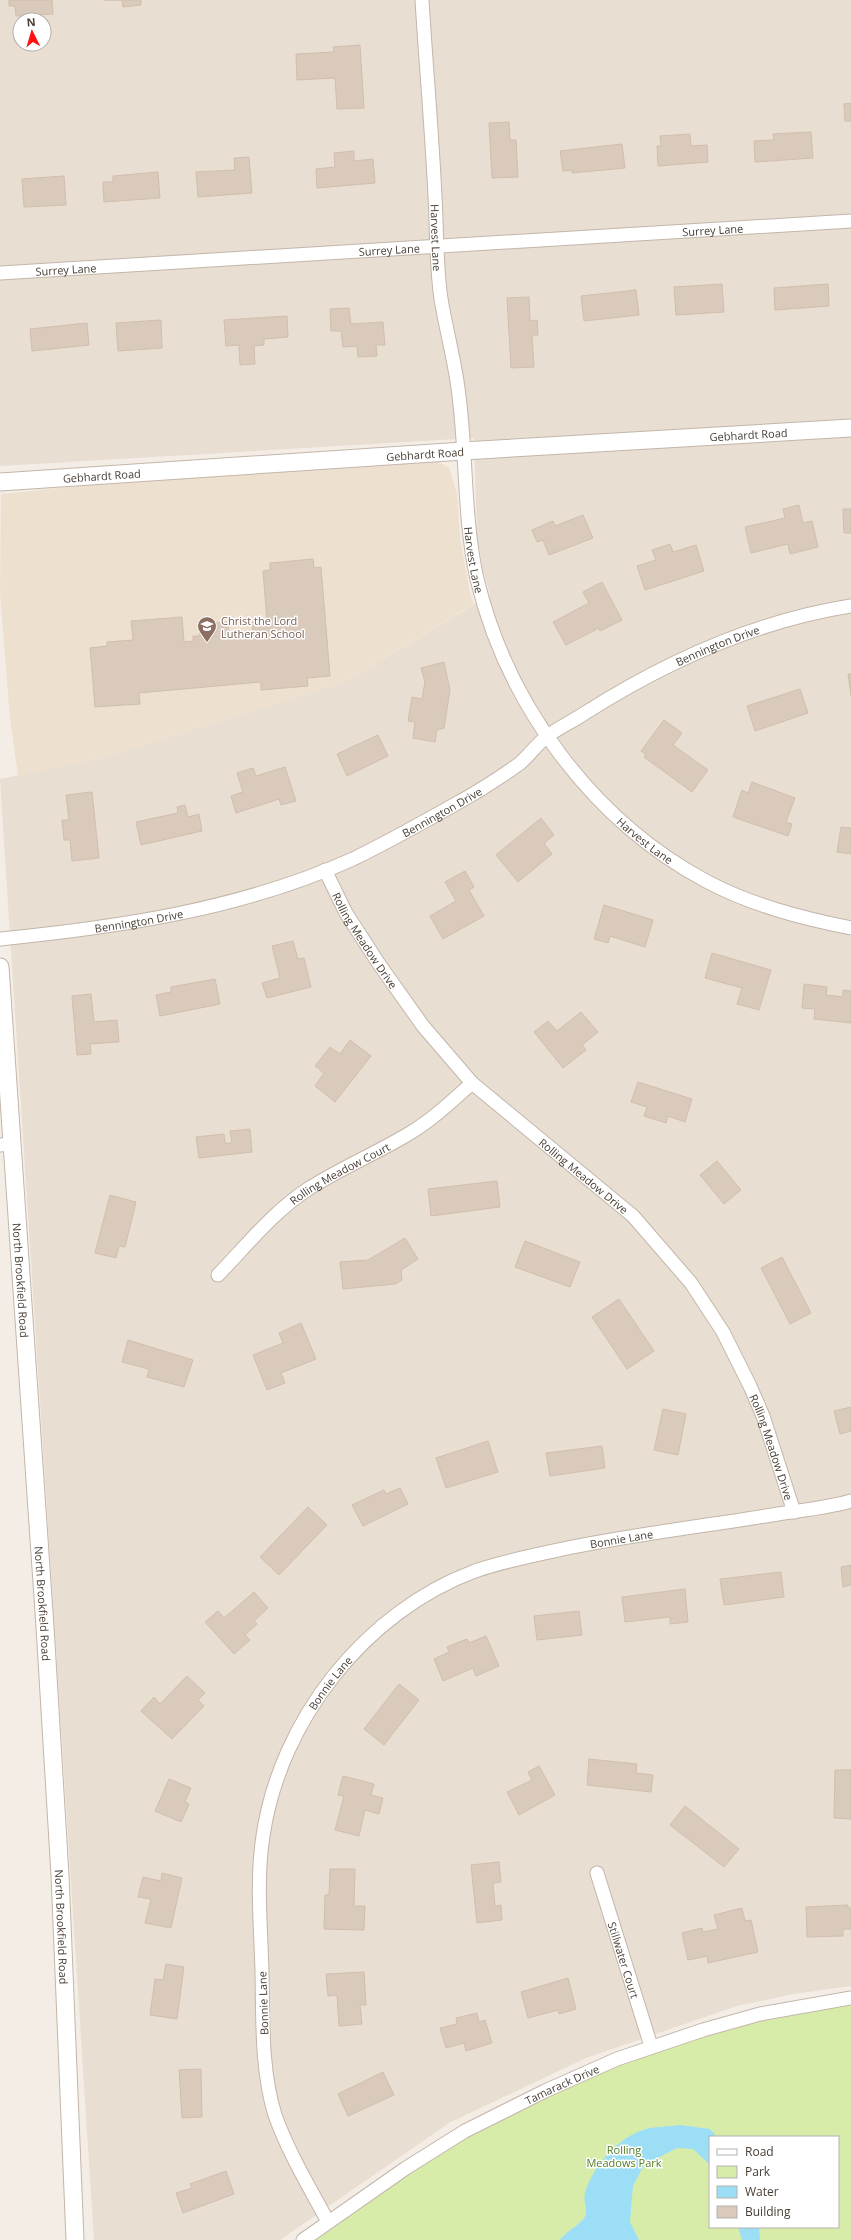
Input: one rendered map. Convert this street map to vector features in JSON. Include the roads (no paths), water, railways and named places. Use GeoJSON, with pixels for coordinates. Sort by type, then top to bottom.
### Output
{"type":"FeatureCollection","features":[{"type":"Feature","properties":{"kind":"street","name":"Harvest Lane"},"geometry":{"type":"LineString","coordinates":[[422,0],[441,298],[458,387],[469,530],[477,577],[487,614],[519,689],[547,736],[564,760],[616,815],[669,857],[706,881],[745,898],[812,920],[851,928]]}},
{"type":"Feature","properties":{"kind":"street","name":"Surrey Lane"},"geometry":{"type":"LineString","coordinates":[[0,273],[851,222]]}},
{"type":"Feature","properties":{"kind":"street","name":"Gebhardt Road"},"geometry":{"type":"LineString","coordinates":[[0,482],[463,451],[851,428]]}},
{"type":"Feature","properties":{"kind":"street","name":"Bennington Drive"},"geometry":{"type":"LineString","coordinates":[[0,939],[138,922],[251,896],[325,870],[354,858],[453,806],[517,765],[547,736],[614,694],[678,660],[765,626],[798,617],[851,606]]}},
{"type":"Feature","properties":{"kind":"street","name":"Rolling Meadow Drive"},"geometry":{"type":"LineString","coordinates":[[325,870],[346,913],[379,964],[423,1026],[472,1083],[633,1216],[691,1283],[723,1332],[750,1386],[763,1416],[794,1512]]}},
{"type":"Feature","properties":{"kind":"street","name":"North Brookfield Road"},"geometry":{"type":"LineString","coordinates":[[0,967],[6,1144],[59,1867],[75,2240]]}},
{"type":"Feature","properties":{"kind":"street","name":"Rolling Meadow Court"},"geometry":{"type":"LineString","coordinates":[[218,1275],[268,1220],[290,1202],[329,1176],[410,1133],[448,1104],[472,1083]]}},
{"type":"Feature","properties":{"kind":"street","name":"Bonnie Lane"},"geometry":{"type":"LineString","coordinates":[[328,2222],[294,2158],[275,2113],[265,2055],[260,1902],[263,1836],[277,1780],[291,1746],[307,1716],[344,1664],[363,1642],[385,1622],[412,1604],[472,1572],[516,1559],[604,1540],[794,1512],[851,1501]]}},
{"type":"Feature","properties":{"kind":"street","name":"Stillwater Court"},"geometry":{"type":"LineString","coordinates":[[597,1873],[651,2046]]}},
{"type":"Feature","properties":{"kind":"street","name":"Tamarack Drive"},"geometry":{"type":"LineString","coordinates":[[303,2240],[406,2168],[465,2131],[544,2091],[651,2046],[760,2014],[851,1998]]}},
{"type":"Feature","properties":{"kind":"water"},"geometry":{"type":"Polygon","coordinates":[[[680,2125],[710,2129],[716,2136],[709,2136],[709,2164],[693,2149],[677,2148],[644,2165],[633,2186],[630,2222],[639,2240],[560,2240],[585,2217],[585,2193],[600,2163],[626,2139],[636,2133],[654,2127],[680,2125]]]}},
{"type":"Feature","properties":{"kind":"water"},"geometry":{"type":"Polygon","coordinates":[[[738,2228],[759,2228],[760,2240],[742,2240],[738,2228]]]}},
{"type":"Feature","properties":{"kind":"place","name":"Christ the Lord Lutheran School"},"geometry":{"type":"Point","coordinates":[207,643]}},
{"type":"Feature","properties":{"kind":"park label","name":"Rolling Meadows Park"},"geometry":{"type":"Point","coordinates":[624,2155]}}]}
